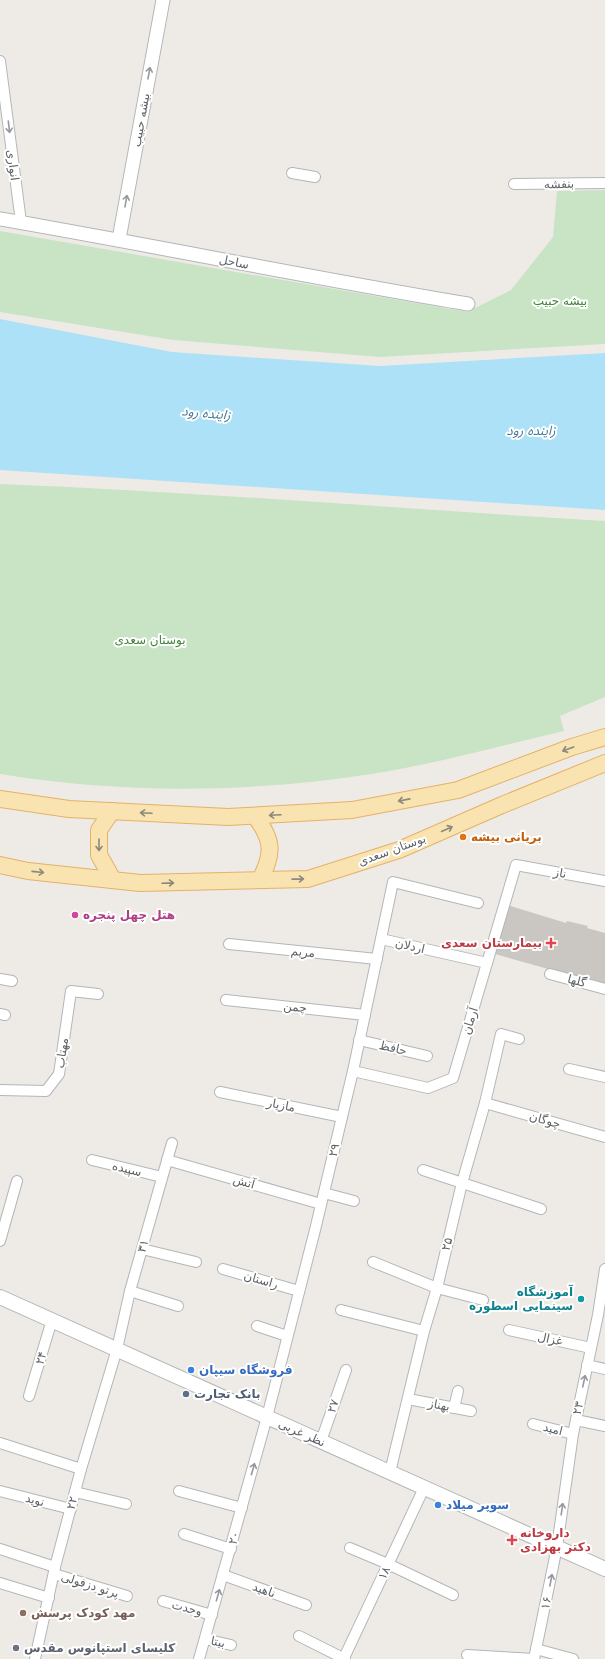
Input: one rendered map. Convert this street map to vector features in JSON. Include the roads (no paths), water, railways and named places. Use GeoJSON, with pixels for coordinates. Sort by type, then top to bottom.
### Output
{"type":"FeatureCollection","features":[{"type":"Feature","properties":{"kind":"main road"},"geometry":{"type":"LineString","coordinates":[[0,799],[69,809],[228,817],[352,810],[458,790],[605,737]]}},
{"type":"Feature","properties":{"kind":"main road","name":"بوستان سعدی"},"geometry":{"type":"LineString","coordinates":[[0,865],[28,871],[140,883],[308,879],[399,850],[502,805],[605,763]]}},
{"type":"Feature","properties":{"kind":"main road"},"geometry":{"type":"LineString","coordinates":[[112,811],[99,830],[99,855],[113,880]]}},
{"type":"Feature","properties":{"kind":"main road"},"geometry":{"type":"LineString","coordinates":[[255,816],[265,830],[269,844],[269,864],[260,880]]}},
{"type":"Feature","properties":{"kind":"main road","name":"نظر غربی"},"geometry":{"type":"LineString","coordinates":[[0,1297],[605,1569]]}},
{"type":"Feature","properties":{"kind":"street","name":"بیشه حبیب"},"geometry":{"type":"LineString","coordinates":[[119,239],[163,0]]}},
{"type":"Feature","properties":{"kind":"street","name":"انواری"},"geometry":{"type":"LineString","coordinates":[[0,61],[21,222]]}},
{"type":"Feature","properties":{"kind":"street"},"geometry":{"type":"LineString","coordinates":[[292,173],[315,177]]}},
{"type":"Feature","properties":{"kind":"street","name":"بنفشه"},"geometry":{"type":"LineString","coordinates":[[514,184],[605,183]]}},
{"type":"Feature","properties":{"kind":"street","name":"ساحل"},"geometry":{"type":"LineString","coordinates":[[0,219],[119,239],[339,282],[468,304]]}},
{"type":"Feature","properties":{"kind":"street","name":"ناز"},"geometry":{"type":"LineString","coordinates":[[516,865],[605,881]]}},
{"type":"Feature","properties":{"kind":"street","name":"آرمان"},"geometry":{"type":"LineString","coordinates":[[353,1071],[428,1088],[452,1078],[516,865]]}},
{"type":"Feature","properties":{"kind":"street","name":"۲۹"},"geometry":{"type":"LineString","coordinates":[[268,1417],[353,1071],[393,882],[478,903]]}},
{"type":"Feature","properties":{"kind":"street","name":"اردلان"},"geometry":{"type":"LineString","coordinates":[[381,939],[487,963]]}},
{"type":"Feature","properties":{"kind":"street","name":"مریم"},"geometry":{"type":"LineString","coordinates":[[229,944],[376,959]]}},
{"type":"Feature","properties":{"kind":"street","name":"گلها"},"geometry":{"type":"LineString","coordinates":[[550,974],[605,989]]}},
{"type":"Feature","properties":{"kind":"street"},"geometry":{"type":"LineString","coordinates":[[0,979],[12,981]]}},
{"type":"Feature","properties":{"kind":"street","name":"مهتاب"},"geometry":{"type":"LineString","coordinates":[[0,1090],[46,1091],[60,1074],[71,992],[98,994]]}},
{"type":"Feature","properties":{"kind":"street","name":"چمن"},"geometry":{"type":"LineString","coordinates":[[226,1000],[365,1015]]}},
{"type":"Feature","properties":{"kind":"street","name":"۲۵"},"geometry":{"type":"LineString","coordinates":[[390,1472],[424,1331],[437,1288],[462,1183],[485,1103],[501,1034],[519,1039]]}},
{"type":"Feature","properties":{"kind":"street","name":"حافظ"},"geometry":{"type":"LineString","coordinates":[[359,1040],[427,1056]]}},
{"type":"Feature","properties":{"kind":"street"},"geometry":{"type":"LineString","coordinates":[[570,1069],[605,1077]]}},
{"type":"Feature","properties":{"kind":"street","name":"مازیار"},"geometry":{"type":"LineString","coordinates":[[220,1092],[342,1117]]}},
{"type":"Feature","properties":{"kind":"street","name":"چوگان"},"geometry":{"type":"LineString","coordinates":[[485,1103],[605,1137]]}},
{"type":"Feature","properties":{"kind":"street","name":"۳۱"},"geometry":{"type":"LineString","coordinates":[[117,1349],[130,1292],[172,1144]]}},
{"type":"Feature","properties":{"kind":"street","name":"سپیده"},"geometry":{"type":"LineString","coordinates":[[92,1160],[162,1177]]}},
{"type":"Feature","properties":{"kind":"street","name":"آتش"},"geometry":{"type":"LineString","coordinates":[[167,1160],[321,1204]]}},
{"type":"Feature","properties":{"kind":"street"},"geometry":{"type":"LineString","coordinates":[[423,1170],[541,1209]]}},
{"type":"Feature","properties":{"kind":"street"},"geometry":{"type":"LineString","coordinates":[[0,1241],[17,1181]]}},
{"type":"Feature","properties":{"kind":"street"},"geometry":{"type":"LineString","coordinates":[[324,1193],[354,1201]]}},
{"type":"Feature","properties":{"kind":"street"},"geometry":{"type":"LineString","coordinates":[[142,1249],[196,1262]]}},
{"type":"Feature","properties":{"kind":"street"},"geometry":{"type":"LineString","coordinates":[[373,1262],[437,1288],[483,1300]]}},
{"type":"Feature","properties":{"kind":"street","name":"۲۳"},"geometry":{"type":"LineString","coordinates":[[557,1548],[573,1434],[591,1348],[605,1269]]}},
{"type":"Feature","properties":{"kind":"street","name":"راستان"},"geometry":{"type":"LineString","coordinates":[[223,1270],[299,1291]]}},
{"type":"Feature","properties":{"kind":"street"},"geometry":{"type":"LineString","coordinates":[[130,1292],[178,1306]]}},
{"type":"Feature","properties":{"kind":"street"},"geometry":{"type":"LineString","coordinates":[[341,1310],[424,1331]]}},
{"type":"Feature","properties":{"kind":"street","name":"۲۴"},"geometry":{"type":"LineString","coordinates":[[29,1396],[52,1320]]}},
{"type":"Feature","properties":{"kind":"street"},"geometry":{"type":"LineString","coordinates":[[257,1326],[287,1336]]}},
{"type":"Feature","properties":{"kind":"street","name":"غزال"},"geometry":{"type":"LineString","coordinates":[[509,1330],[591,1348]]}},
{"type":"Feature","properties":{"kind":"street","name":"۲۲"},"geometry":{"type":"LineString","coordinates":[[35,1659],[75,1492],[117,1349]]}},
{"type":"Feature","properties":{"kind":"street"},"geometry":{"type":"LineString","coordinates":[[587,1365],[605,1369]]}},
{"type":"Feature","properties":{"kind":"street","name":"۲۷"},"geometry":{"type":"LineString","coordinates":[[321,1442],[346,1370]]}},
{"type":"Feature","properties":{"kind":"street"},"geometry":{"type":"LineString","coordinates":[[454,1408],[458,1392]]}},
{"type":"Feature","properties":{"kind":"street","name":"بهناز"},"geometry":{"type":"LineString","coordinates":[[408,1399],[471,1411]]}},
{"type":"Feature","properties":{"kind":"street","name":"۲۰"},"geometry":{"type":"LineString","coordinates":[[199,1659],[268,1417]]}},
{"type":"Feature","properties":{"kind":"street"},"geometry":{"type":"LineString","coordinates":[[576,1420],[605,1426]]}},
{"type":"Feature","properties":{"kind":"street","name":"امید"},"geometry":{"type":"LineString","coordinates":[[533,1424],[573,1434]]}},
{"type":"Feature","properties":{"kind":"street"},"geometry":{"type":"LineString","coordinates":[[0,1443],[81,1470]]}},
{"type":"Feature","properties":{"kind":"street","name":"۱۸"},"geometry":{"type":"LineString","coordinates":[[344,1659],[424,1488]]}},
{"type":"Feature","properties":{"kind":"street","name":"نوید"},"geometry":{"type":"LineString","coordinates":[[0,1491],[71,1509]]}},
{"type":"Feature","properties":{"kind":"street"},"geometry":{"type":"LineString","coordinates":[[179,1491],[242,1508]]}},
{"type":"Feature","properties":{"kind":"street"},"geometry":{"type":"LineString","coordinates":[[75,1492],[126,1504]]}},
{"type":"Feature","properties":{"kind":"street"},"geometry":{"type":"LineString","coordinates":[[184,1534],[231,1549]]}},
{"type":"Feature","properties":{"kind":"street"},"geometry":{"type":"LineString","coordinates":[[350,1548],[453,1594]]}},
{"type":"Feature","properties":{"kind":"street","name":"۱۶"},"geometry":{"type":"LineString","coordinates":[[535,1654],[557,1548]]}},
{"type":"Feature","properties":{"kind":"street"},"geometry":{"type":"LineString","coordinates":[[0,1549],[55,1571]]}},
{"type":"Feature","properties":{"kind":"street","name":"پرتو دزفولی"},"geometry":{"type":"LineString","coordinates":[[55,1571],[127,1596]]}},
{"type":"Feature","properties":{"kind":"street","name":"ناهید"},"geometry":{"type":"LineString","coordinates":[[223,1576],[306,1605]]}},
{"type":"Feature","properties":{"kind":"street"},"geometry":{"type":"LineString","coordinates":[[0,1583],[49,1598]]}},
{"type":"Feature","properties":{"kind":"street","name":"وحدت"},"geometry":{"type":"LineString","coordinates":[[162,1601],[212,1615]]}},
{"type":"Feature","properties":{"kind":"street"},"geometry":{"type":"LineString","coordinates":[[299,1636],[344,1659]]}},
{"type":"Feature","properties":{"kind":"street","name":"بیتا"},"geometry":{"type":"LineString","coordinates":[[205,1639],[231,1644]]}},
{"type":"Feature","properties":{"kind":"street"},"geometry":{"type":"LineString","coordinates":[[467,1655],[535,1654],[573,1659]]}},
{"type":"Feature","properties":{"kind":"water","name":"زاینده رود"},"geometry":{"type":"Polygon","coordinates":[[[0,319],[172,352],[380,366],[605,353],[605,510],[0,470],[0,319]]]}},
{"type":"Feature","properties":{"kind":"place","name":"بریانی بیشه"},"geometry":{"type":"Point","coordinates":[463,837]}},
{"type":"Feature","properties":{"kind":"place","name":"هتل چهل پنجره"},"geometry":{"type":"Point","coordinates":[75,915]}},
{"type":"Feature","properties":{"kind":"place","name":"بیمارستان سعدی"},"geometry":{"type":"Point","coordinates":[551,943]}},
{"type":"Feature","properties":{"kind":"place","name":"آموزشگاه سینمایی اسطوره"},"geometry":{"type":"Point","coordinates":[581,1299]}},
{"type":"Feature","properties":{"kind":"place","name":"فروشگاه سیپان"},"geometry":{"type":"Point","coordinates":[191,1370]}},
{"type":"Feature","properties":{"kind":"place","name":"بانک تجارت"},"geometry":{"type":"Point","coordinates":[186,1394]}},
{"type":"Feature","properties":{"kind":"place","name":"سوپر میلاد"},"geometry":{"type":"Point","coordinates":[438,1505]}},
{"type":"Feature","properties":{"kind":"place","name":"داروخانه دکتر بهزادی"},"geometry":{"type":"Point","coordinates":[512,1540]}},
{"type":"Feature","properties":{"kind":"place","name":"مهد کودک پرسش"},"geometry":{"type":"Point","coordinates":[23,1613]}},
{"type":"Feature","properties":{"kind":"place","name":"کلیسای استپانوس مقدس"},"geometry":{"type":"Point","coordinates":[16,1648]}}]}
